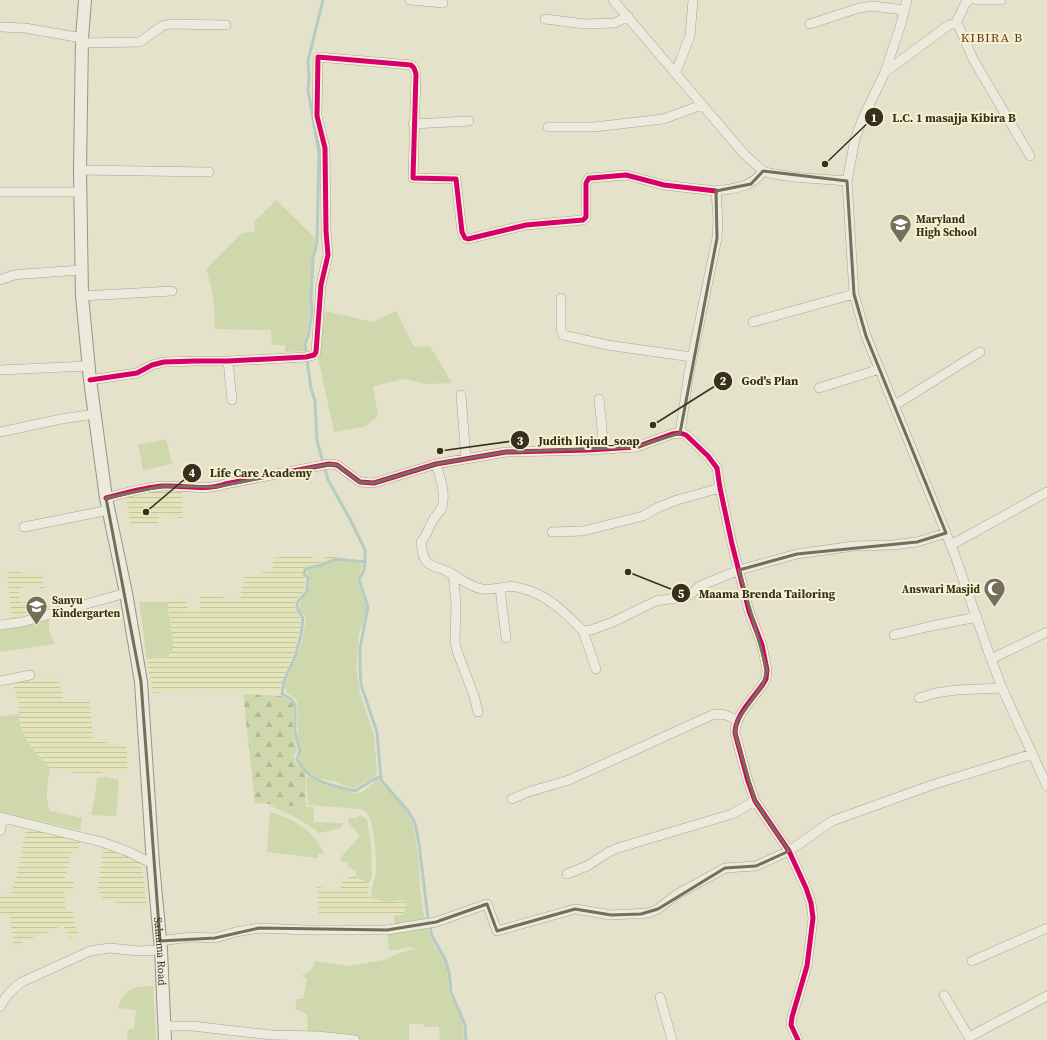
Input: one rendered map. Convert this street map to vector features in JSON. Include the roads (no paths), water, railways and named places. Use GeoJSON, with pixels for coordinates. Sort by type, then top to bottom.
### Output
{"type":"FeatureCollection","features":[{"type":"Feature","properties":{"kind":"main road","name":"Salaama Road"},"geometry":{"type":"LineString","coordinates":[[85,0],[82,40],[80,170],[82,296],[94,414],[108,504],[126,593],[141,682],[161,946],[165,1040]]}},
{"type":"Feature","properties":{"kind":"street"},"geometry":{"type":"LineString","coordinates":[[410,0],[443,3]]}},
{"type":"Feature","properties":{"kind":"street"},"geometry":{"type":"LineString","coordinates":[[613,0],[676,72],[745,155],[763,171],[793,177],[847,180]]}},
{"type":"Feature","properties":{"kind":"street"},"geometry":{"type":"LineString","coordinates":[[676,72],[690,36],[693,0]]}},
{"type":"Feature","properties":{"kind":"street"},"geometry":{"type":"LineString","coordinates":[[907,0],[885,72],[863,118],[855,139],[847,180],[854,294],[866,336],[951,545],[991,660],[1002,688],[1047,786]]}},
{"type":"Feature","properties":{"kind":"street"},"geometry":{"type":"LineString","coordinates":[[885,72],[949,25],[956,23],[965,4],[969,0]]}},
{"type":"Feature","properties":{"kind":"street"},"geometry":{"type":"LineString","coordinates":[[977,0],[1000,0]]}},
{"type":"Feature","properties":{"kind":"street"},"geometry":{"type":"LineString","coordinates":[[810,24],[828,17],[865,7],[879,6],[904,10]]}},
{"type":"Feature","properties":{"kind":"street"},"geometry":{"type":"LineString","coordinates":[[545,19],[584,24],[615,23],[628,16]]}},
{"type":"Feature","properties":{"kind":"street"},"geometry":{"type":"LineString","coordinates":[[956,23],[973,59],[1030,156]]}},
{"type":"Feature","properties":{"kind":"street"},"geometry":{"type":"LineString","coordinates":[[0,27],[25,28],[82,40],[140,42],[162,26],[170,24],[226,24]]}},
{"type":"Feature","properties":{"kind":"street"},"geometry":{"type":"LineString","coordinates":[[90,380],[137,373],[152,365],[164,362],[228,361],[306,357],[316,352],[321,285],[328,255],[326,231],[325,148],[317,116],[318,57],[411,65],[414,68],[416,74],[413,178],[456,179],[462,232],[465,238],[468,239],[526,225],[583,220],[586,217],[586,183],[591,178],[626,174],[664,185],[716,191],[751,184],[763,171]]}},
{"type":"Feature","properties":{"kind":"street"},"geometry":{"type":"LineString","coordinates":[[548,127],[594,127],[663,119],[702,105]]}},
{"type":"Feature","properties":{"kind":"street"},"geometry":{"type":"LineString","coordinates":[[414,124],[469,121]]}},
{"type":"Feature","properties":{"kind":"street"},"geometry":{"type":"LineString","coordinates":[[80,170],[210,172]]}},
{"type":"Feature","properties":{"kind":"street"},"geometry":{"type":"LineString","coordinates":[[680,432],[692,357],[717,238],[718,220],[716,191]]}},
{"type":"Feature","properties":{"kind":"street"},"geometry":{"type":"LineString","coordinates":[[0,192],[80,192]]}},
{"type":"Feature","properties":{"kind":"street"},"geometry":{"type":"LineString","coordinates":[[0,280],[14,275],[81,270]]}},
{"type":"Feature","properties":{"kind":"street"},"geometry":{"type":"LineString","coordinates":[[82,296],[172,291]]}},
{"type":"Feature","properties":{"kind":"street"},"geometry":{"type":"LineString","coordinates":[[753,322],[854,294]]}},
{"type":"Feature","properties":{"kind":"street"},"geometry":{"type":"LineString","coordinates":[[561,298],[561,330],[563,335],[607,345],[692,357]]}},
{"type":"Feature","properties":{"kind":"street"},"geometry":{"type":"LineString","coordinates":[[895,405],[980,352]]}},
{"type":"Feature","properties":{"kind":"street"},"geometry":{"type":"LineString","coordinates":[[228,361],[232,400]]}},
{"type":"Feature","properties":{"kind":"street"},"geometry":{"type":"LineString","coordinates":[[0,370],[88,366]]}},
{"type":"Feature","properties":{"kind":"street"},"geometry":{"type":"LineString","coordinates":[[819,388],[880,369]]}},
{"type":"Feature","properties":{"kind":"street"},"geometry":{"type":"LineString","coordinates":[[461,395],[466,459]]}},
{"type":"Feature","properties":{"kind":"street"},"geometry":{"type":"LineString","coordinates":[[599,399],[604,449]]}},
{"type":"Feature","properties":{"kind":"street"},"geometry":{"type":"LineString","coordinates":[[0,432],[61,419],[94,414]]}},
{"type":"Feature","properties":{"kind":"street"},"geometry":{"type":"LineString","coordinates":[[24,527],[108,504],[145,488],[163,486],[216,488],[226,484],[325,465],[337,465],[360,482],[374,483],[436,464],[506,452],[636,447],[680,432],[686,435],[708,456],[717,468],[720,488],[749,611],[762,645],[767,670],[766,679],[737,721],[735,733],[755,801],[789,851],[806,888],[811,903],[813,918],[807,966],[791,1025],[798,1040]]}},
{"type":"Feature","properties":{"kind":"street"},"geometry":{"type":"LineString","coordinates":[[436,464],[442,485],[443,501],[442,508],[433,520],[422,542],[422,551],[428,563],[481,589],[513,586],[532,591],[548,600],[565,612],[583,631],[596,668]]}},
{"type":"Feature","properties":{"kind":"street"},"geometry":{"type":"LineString","coordinates":[[552,532],[583,531],[643,516],[657,508],[677,500],[720,488]]}},
{"type":"Feature","properties":{"kind":"street"},"geometry":{"type":"LineString","coordinates":[[951,545],[1047,492]]}},
{"type":"Feature","properties":{"kind":"street"},"geometry":{"type":"LineString","coordinates":[[583,631],[591,630],[613,622],[656,601],[684,597],[691,594],[700,586],[739,570],[808,552],[854,546],[904,544],[917,542],[946,533]]}},
{"type":"Feature","properties":{"kind":"street"},"geometry":{"type":"LineString","coordinates":[[453,574],[456,602],[455,642],[478,712]]}},
{"type":"Feature","properties":{"kind":"street"},"geometry":{"type":"LineString","coordinates":[[500,588],[506,638]]}},
{"type":"Feature","properties":{"kind":"street"},"geometry":{"type":"LineString","coordinates":[[0,625],[22,622],[126,593]]}},
{"type":"Feature","properties":{"kind":"street"},"geometry":{"type":"LineString","coordinates":[[894,635],[927,627],[977,618]]}},
{"type":"Feature","properties":{"kind":"street"},"geometry":{"type":"LineString","coordinates":[[991,660],[1047,632]]}},
{"type":"Feature","properties":{"kind":"street"},"geometry":{"type":"LineString","coordinates":[[0,681],[30,675]]}},
{"type":"Feature","properties":{"kind":"street"},"geometry":{"type":"LineString","coordinates":[[919,698],[936,693],[956,690],[1002,688]]}},
{"type":"Feature","properties":{"kind":"street"},"geometry":{"type":"LineString","coordinates":[[512,799],[528,792],[569,780],[712,715],[728,715],[737,721]]}},
{"type":"Feature","properties":{"kind":"street"},"geometry":{"type":"LineString","coordinates":[[0,1007],[6,996],[13,988],[22,982],[90,951],[110,948],[138,951],[191,937],[215,938],[259,928],[375,931],[436,922],[487,904],[497,931],[575,909],[611,915],[649,913],[658,909],[676,895],[725,868],[756,866],[789,851],[832,821],[932,785],[1032,754]]}},
{"type":"Feature","properties":{"kind":"street"},"geometry":{"type":"LineString","coordinates":[[567,874],[587,866],[613,850],[732,814],[755,801]]}},
{"type":"Feature","properties":{"kind":"street"},"geometry":{"type":"LineString","coordinates":[[0,830],[2,818],[102,842],[129,852],[154,864]]}},
{"type":"Feature","properties":{"kind":"street"},"geometry":{"type":"LineString","coordinates":[[972,961],[1047,928]]}},
{"type":"Feature","properties":{"kind":"street"},"geometry":{"type":"LineString","coordinates":[[944,995],[969,1037],[1047,996]]}},
{"type":"Feature","properties":{"kind":"street"},"geometry":{"type":"LineString","coordinates":[[660,997],[672,1040]]}},
{"type":"Feature","properties":{"kind":"street"},"geometry":{"type":"LineString","coordinates":[[165,1026],[192,1026],[272,1035],[318,1036],[355,1040]]}},
{"type":"Feature","properties":{"kind":"waterway"},"geometry":{"type":"LineString","coordinates":[[323,0],[308,61],[308,90],[319,153],[317,242],[313,258],[311,298],[312,311],[308,337],[305,344],[311,389],[315,401],[317,441],[328,480],[350,519],[365,550],[364,570],[359,580],[368,607],[360,648],[361,685],[377,732],[381,780],[408,811],[415,823],[428,918],[432,936],[445,959],[449,972],[451,992],[465,1025],[466,1040]]}},
{"type":"Feature","properties":{"kind":"waterway"},"geometry":{"type":"LineString","coordinates":[[365,562],[336,559],[305,570],[304,574],[308,578],[307,591],[297,603],[297,607],[303,619],[301,635],[296,654],[284,681],[282,694],[292,700],[295,706],[295,732],[300,751],[297,759],[301,767],[307,773],[322,782],[355,791],[380,777]]}},
{"type":"Feature","properties":{"kind":"place","name":"L.C. 1 masajja Kibira B"},"geometry":{"type":"Point","coordinates":[825,164]}},
{"type":"Feature","properties":{"kind":"place","name":"Maryland High School"},"geometry":{"type":"Point","coordinates":[901,244]}},
{"type":"Feature","properties":{"kind":"place","name":"God's Plan"},"geometry":{"type":"Point","coordinates":[653,425]}},
{"type":"Feature","properties":{"kind":"place","name":"Judith liqiud_soap"},"geometry":{"type":"Point","coordinates":[440,451]}},
{"type":"Feature","properties":{"kind":"place","name":"Life Care Academy"},"geometry":{"type":"Point","coordinates":[146,512]}},
{"type":"Feature","properties":{"kind":"place","name":"Maama Brenda Tailoring"},"geometry":{"type":"Point","coordinates":[628,572]}},
{"type":"Feature","properties":{"kind":"place","name":"Answari Masjid"},"geometry":{"type":"Point","coordinates":[995,608]}},
{"type":"Feature","properties":{"kind":"place","name":"Sanyu Kindergarten"},"geometry":{"type":"Point","coordinates":[37,626]}},
{"type":"Feature","properties":{"kind":"district","name":"KIBIRA B"},"geometry":{"type":"Point","coordinates":[992,37]}}]}
